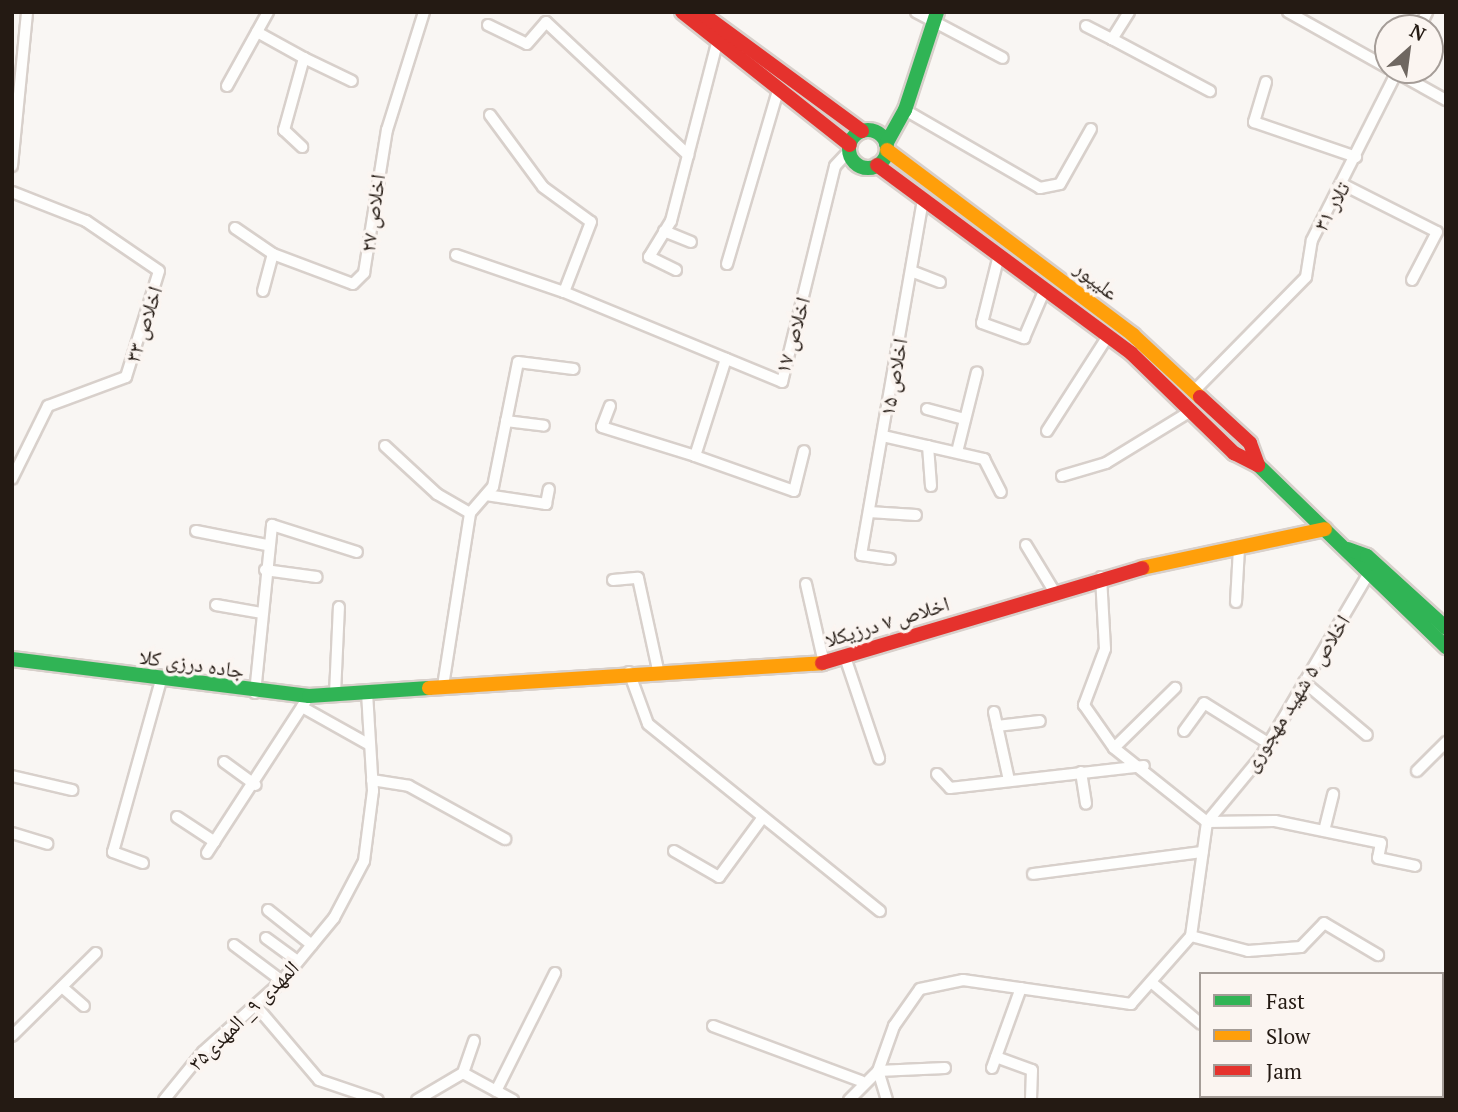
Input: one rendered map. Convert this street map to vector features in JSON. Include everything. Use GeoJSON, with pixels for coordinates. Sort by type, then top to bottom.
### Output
{"type":"FeatureCollection","features":[{"type":"Feature","properties":{"kind":"main road"},"geometry":{"type":"LineString","coordinates":[[682,12],[779,87],[850,148],[862,131]]}},
{"type":"Feature","properties":{"kind":"main road"},"geometry":{"type":"LineString","coordinates":[[700,12],[862,131],[884,143]]}},
{"type":"Feature","properties":{"kind":"main road"},"geometry":{"type":"LineString","coordinates":[[877,165],[884,143],[905,110],[935,17]]}},
{"type":"Feature","properties":{"kind":"main road","name":"علیپور"},"geometry":{"type":"LineString","coordinates":[[884,143],[1133,335],[1250,443],[1258,465]]}},
{"type":"Feature","properties":{"kind":"main road","name":"علیپور"},"geometry":{"type":"LineString","coordinates":[[850,148],[859,166],[877,165],[1108,336],[1234,453],[1258,465],[1348,549],[1368,575],[1446,647]]}},
{"type":"Feature","properties":{"kind":"main road","name":"اخلاص ۷ درزیکلا"},"geometry":{"type":"LineString","coordinates":[[367,692],[629,671],[824,663],[1101,577],[1325,529]]}},
{"type":"Feature","properties":{"kind":"main road","name":"علیپور"},"geometry":{"type":"LineString","coordinates":[[1348,549],[1367,555],[1446,628]]}},
{"type":"Feature","properties":{"kind":"main road","name":"جاده درزی کلا"},"geometry":{"type":"LineString","coordinates":[[12,659],[306,702],[335,694],[367,692]]}},
{"type":"Feature","properties":{"kind":"street"},"geometry":{"type":"LineString","coordinates":[[12,166],[27,12]]}},
{"type":"Feature","properties":{"kind":"street"},"geometry":{"type":"LineString","coordinates":[[227,86],[268,12]]}},
{"type":"Feature","properties":{"kind":"street","name":"اخلاص ۲۷"},"geometry":{"type":"LineString","coordinates":[[234,228],[273,254],[353,284],[363,272],[387,130],[424,12]]}},
{"type":"Feature","properties":{"kind":"street"},"geometry":{"type":"LineString","coordinates":[[916,12],[935,17],[1003,58]]}},
{"type":"Feature","properties":{"kind":"street"},"geometry":{"type":"LineString","coordinates":[[1111,39],[1129,12]]}},
{"type":"Feature","properties":{"kind":"street"},"geometry":{"type":"LineString","coordinates":[[1287,12],[1374,59]]}},
{"type":"Feature","properties":{"kind":"street"},"geometry":{"type":"LineString","coordinates":[[488,25],[527,44],[546,22],[688,155]]}},
{"type":"Feature","properties":{"kind":"street"},"geometry":{"type":"LineString","coordinates":[[1086,26],[1210,91]]}},
{"type":"Feature","properties":{"kind":"street"},"geometry":{"type":"LineString","coordinates":[[257,32],[352,81]]}},
{"type":"Feature","properties":{"kind":"street"},"geometry":{"type":"LineString","coordinates":[[676,270],[649,257],[664,232],[688,155],[718,39]]}},
{"type":"Feature","properties":{"kind":"street"},"geometry":{"type":"LineString","coordinates":[[302,147],[284,130],[304,58]]}},
{"type":"Feature","properties":{"kind":"street"},"geometry":{"type":"LineString","coordinates":[[1266,82],[1254,122],[1356,157]]}},
{"type":"Feature","properties":{"kind":"street","name":"تلار ۳۱"},"geometry":{"type":"LineString","coordinates":[[1194,391],[1306,277],[1312,240],[1343,185],[1388,84]]}},
{"type":"Feature","properties":{"kind":"street"},"geometry":{"type":"LineString","coordinates":[[1418,84],[1446,100]]}},
{"type":"Feature","properties":{"kind":"street"},"geometry":{"type":"LineString","coordinates":[[727,264],[779,87]]}},
{"type":"Feature","properties":{"kind":"street"},"geometry":{"type":"LineString","coordinates":[[905,110],[1040,188],[1060,184],[1091,129]]}},
{"type":"Feature","properties":{"kind":"street"},"geometry":{"type":"LineString","coordinates":[[490,115],[543,187],[591,222],[564,292]]}},
{"type":"Feature","properties":{"kind":"street","name":"اخلاص ۱۷"},"geometry":{"type":"LineString","coordinates":[[456,256],[564,292],[782,382],[835,166],[850,148]]}},
{"type":"Feature","properties":{"kind":"street"},"geometry":{"type":"LineString","coordinates":[[1343,185],[1437,232],[1412,280]]}},
{"type":"Feature","properties":{"kind":"street","name":"اخلاص ۳۳"},"geometry":{"type":"LineString","coordinates":[[12,192],[86,221],[159,271],[126,377],[48,406],[12,479]]}},
{"type":"Feature","properties":{"kind":"street","name":"اخلاص ۱۵"},"geometry":{"type":"LineString","coordinates":[[890,559],[861,555],[923,199]]}},
{"type":"Feature","properties":{"kind":"street"},"geometry":{"type":"LineString","coordinates":[[664,232],[691,242]]}},
{"type":"Feature","properties":{"kind":"street"},"geometry":{"type":"LineString","coordinates":[[263,291],[273,254]]}},
{"type":"Feature","properties":{"kind":"street"},"geometry":{"type":"LineString","coordinates":[[999,255],[982,323],[1024,338],[1045,289]]}},
{"type":"Feature","properties":{"kind":"street"},"geometry":{"type":"LineString","coordinates":[[911,271],[940,282]]}},
{"type":"Feature","properties":{"kind":"street"},"geometry":{"type":"LineString","coordinates":[[1047,431],[1108,336]]}},
{"type":"Feature","properties":{"kind":"street"},"geometry":{"type":"LineString","coordinates":[[695,456],[726,359]]}},
{"type":"Feature","properties":{"kind":"street"},"geometry":{"type":"LineString","coordinates":[[443,686],[470,513],[485,495],[506,421],[518,362],[574,369]]}},
{"type":"Feature","properties":{"kind":"street"},"geometry":{"type":"LineString","coordinates":[[957,452],[977,372]]}},
{"type":"Feature","properties":{"kind":"street"},"geometry":{"type":"LineString","coordinates":[[610,406],[602,427],[794,491],[804,451]]}},
{"type":"Feature","properties":{"kind":"street"},"geometry":{"type":"LineString","coordinates":[[927,409],[965,419]]}},
{"type":"Feature","properties":{"kind":"street"},"geometry":{"type":"LineString","coordinates":[[1062,477],[1106,463],[1191,411]]}},
{"type":"Feature","properties":{"kind":"street"},"geometry":{"type":"LineString","coordinates":[[506,421],[544,426]]}},
{"type":"Feature","properties":{"kind":"street"},"geometry":{"type":"LineString","coordinates":[[883,436],[984,459],[1001,492]]}},
{"type":"Feature","properties":{"kind":"street"},"geometry":{"type":"LineString","coordinates":[[385,446],[437,494],[470,513]]}},
{"type":"Feature","properties":{"kind":"street"},"geometry":{"type":"LineString","coordinates":[[928,446],[931,486]]}},
{"type":"Feature","properties":{"kind":"street"},"geometry":{"type":"LineString","coordinates":[[485,495],[546,504],[549,489]]}},
{"type":"Feature","properties":{"kind":"street"},"geometry":{"type":"LineString","coordinates":[[869,512],[916,515]]}},
{"type":"Feature","properties":{"kind":"street"},"geometry":{"type":"LineString","coordinates":[[255,694],[267,545],[272,524],[357,552]]}},
{"type":"Feature","properties":{"kind":"street"},"geometry":{"type":"LineString","coordinates":[[196,531],[267,545]]}},
{"type":"Feature","properties":{"kind":"street"},"geometry":{"type":"LineString","coordinates":[[1026,545],[1055,591]]}},
{"type":"Feature","properties":{"kind":"street"},"geometry":{"type":"LineString","coordinates":[[1236,602],[1239,548]]}},
{"type":"Feature","properties":{"kind":"street"},"geometry":{"type":"LineString","coordinates":[[265,570],[317,577]]}},
{"type":"Feature","properties":{"kind":"street","name":"اخلاص ۵ شهید مهجوری"},"geometry":{"type":"LineString","coordinates":[[1191,936],[1208,822],[1268,743],[1368,575]]}},
{"type":"Feature","properties":{"kind":"street"},"geometry":{"type":"LineString","coordinates":[[1101,577],[1105,649],[1084,705],[1114,748],[1144,766],[1208,822],[1275,821],[1381,843],[1378,858],[1415,866]]}},
{"type":"Feature","properties":{"kind":"street"},"geometry":{"type":"LineString","coordinates":[[613,580],[638,578],[658,670]]}},
{"type":"Feature","properties":{"kind":"street"},"geometry":{"type":"LineString","coordinates":[[806,584],[824,663]]}},
{"type":"Feature","properties":{"kind":"street"},"geometry":{"type":"LineString","coordinates":[[216,605],[262,613]]}},
{"type":"Feature","properties":{"kind":"street"},"geometry":{"type":"LineString","coordinates":[[335,694],[339,607]]}},
{"type":"Feature","properties":{"kind":"street"},"geometry":{"type":"LineString","coordinates":[[845,657],[879,758]]}},
{"type":"Feature","properties":{"kind":"street"},"geometry":{"type":"LineString","coordinates":[[629,671],[648,724],[880,911]]}},
{"type":"Feature","properties":{"kind":"street"},"geometry":{"type":"LineString","coordinates":[[143,863],[113,852],[161,680]]}},
{"type":"Feature","properties":{"kind":"street"},"geometry":{"type":"LineString","coordinates":[[1304,682],[1367,735]]}},
{"type":"Feature","properties":{"kind":"street"},"geometry":{"type":"LineString","coordinates":[[1114,748],[1175,688]]}},
{"type":"Feature","properties":{"kind":"street","name":"المهدی ۹_ المهدی۳۵"},"geometry":{"type":"LineString","coordinates":[[164,1100],[203,1052],[282,981],[312,945],[364,860],[372,780],[367,692]]}},
{"type":"Feature","properties":{"kind":"street"},"geometry":{"type":"LineString","coordinates":[[207,853],[256,785],[306,702],[370,745]]}},
{"type":"Feature","properties":{"kind":"street"},"geometry":{"type":"LineString","coordinates":[[1184,731],[1204,703],[1268,743]]}},
{"type":"Feature","properties":{"kind":"street"},"geometry":{"type":"LineString","coordinates":[[994,712],[1009,780]]}},
{"type":"Feature","properties":{"kind":"street"},"geometry":{"type":"LineString","coordinates":[[997,726],[1040,721]]}},
{"type":"Feature","properties":{"kind":"street"},"geometry":{"type":"LineString","coordinates":[[1417,771],[1446,741]]}},
{"type":"Feature","properties":{"kind":"street"},"geometry":{"type":"LineString","coordinates":[[224,762],[256,785]]}},
{"type":"Feature","properties":{"kind":"street"},"geometry":{"type":"LineString","coordinates":[[937,774],[950,788],[1144,766]]}},
{"type":"Feature","properties":{"kind":"street"},"geometry":{"type":"LineString","coordinates":[[1082,772],[1086,804]]}},
{"type":"Feature","properties":{"kind":"street"},"geometry":{"type":"LineString","coordinates":[[12,776],[72,790]]}},
{"type":"Feature","properties":{"kind":"street"},"geometry":{"type":"LineString","coordinates":[[372,780],[409,786],[505,839]]}},
{"type":"Feature","properties":{"kind":"street"},"geometry":{"type":"LineString","coordinates":[[1324,831],[1333,794]]}},
{"type":"Feature","properties":{"kind":"street"},"geometry":{"type":"LineString","coordinates":[[177,817],[215,842]]}},
{"type":"Feature","properties":{"kind":"street"},"geometry":{"type":"LineString","coordinates":[[674,851],[719,877],[763,817]]}},
{"type":"Feature","properties":{"kind":"street"},"geometry":{"type":"LineString","coordinates":[[12,832],[47,844]]}},
{"type":"Feature","properties":{"kind":"street"},"geometry":{"type":"LineString","coordinates":[[1033,874],[1203,852]]}},
{"type":"Feature","properties":{"kind":"street"},"geometry":{"type":"LineString","coordinates":[[268,910],[312,945]]}},
{"type":"Feature","properties":{"kind":"street"},"geometry":{"type":"LineString","coordinates":[[887,1100],[878,1071],[894,1026],[920,989],[963,980],[1131,1004],[1191,936],[1248,951],[1301,947],[1324,923],[1377,955]]}},
{"type":"Feature","properties":{"kind":"street"},"geometry":{"type":"LineString","coordinates":[[266,938],[298,961]]}},
{"type":"Feature","properties":{"kind":"street"},"geometry":{"type":"LineString","coordinates":[[234,945],[282,981]]}},
{"type":"Feature","properties":{"kind":"street"},"geometry":{"type":"LineString","coordinates":[[12,1036],[96,953]]}},
{"type":"Feature","properties":{"kind":"street"},"geometry":{"type":"LineString","coordinates":[[496,1091],[555,972]]}},
{"type":"Feature","properties":{"kind":"street"},"geometry":{"type":"LineString","coordinates":[[1151,982],[1199,1022]]}},
{"type":"Feature","properties":{"kind":"street"},"geometry":{"type":"LineString","coordinates":[[62,987],[84,1006]]}},
{"type":"Feature","properties":{"kind":"street"},"geometry":{"type":"LineString","coordinates":[[992,1068],[1021,988]]}},
{"type":"Feature","properties":{"kind":"street"},"geometry":{"type":"LineString","coordinates":[[256,1006],[319,1080],[379,1100]]}},
{"type":"Feature","properties":{"kind":"street"},"geometry":{"type":"LineString","coordinates":[[713,1026],[861,1081]]}},
{"type":"Feature","properties":{"kind":"street"},"geometry":{"type":"LineString","coordinates":[[417,1100],[463,1073],[474,1041]]}},
{"type":"Feature","properties":{"kind":"street"},"geometry":{"type":"LineString","coordinates":[[996,1057],[1032,1070],[1031,1100]]}},
{"type":"Feature","properties":{"kind":"street"},"geometry":{"type":"LineString","coordinates":[[849,1100],[861,1081],[878,1071],[945,1068]]}},
{"type":"Feature","properties":{"kind":"street"},"geometry":{"type":"LineString","coordinates":[[463,1073],[513,1100]]}},
{"type":"Feature","properties":{"kind":"traffic: fast"},"geometry":{"type":"LineString","coordinates":[[886,144],[905,110],[937,12]]}},
{"type":"Feature","properties":{"kind":"traffic: fast"},"geometry":{"type":"LineString","coordinates":[[868,130],[881,136],[887,149],[881,162],[868,168],[855,162],[849,149],[855,136],[868,130]]}},
{"type":"Feature","properties":{"kind":"traffic: fast"},"geometry":{"type":"LineString","coordinates":[[1258,465],[1446,647]]}},
{"type":"Feature","properties":{"kind":"traffic: fast"},"geometry":{"type":"LineString","coordinates":[[1348,549],[1367,556],[1446,628]]}},
{"type":"Feature","properties":{"kind":"traffic: fast"},"geometry":{"type":"LineString","coordinates":[[12,659],[309,696],[429,688]]}},
{"type":"Feature","properties":{"kind":"traffic: slow"},"geometry":{"type":"LineString","coordinates":[[887,150],[1133,335],[1200,397]]}},
{"type":"Feature","properties":{"kind":"traffic: slow"},"geometry":{"type":"LineString","coordinates":[[1142,568],[1325,529]]}},
{"type":"Feature","properties":{"kind":"traffic: slow"},"geometry":{"type":"LineString","coordinates":[[429,688],[822,663]]}},
{"type":"Feature","properties":{"kind":"traffic: jam"},"geometry":{"type":"LineString","coordinates":[[682,12],[850,145]]}},
{"type":"Feature","properties":{"kind":"traffic: jam"},"geometry":{"type":"LineString","coordinates":[[700,12],[862,131]]}},
{"type":"Feature","properties":{"kind":"traffic: jam"},"geometry":{"type":"LineString","coordinates":[[877,165],[1131,353],[1234,453],[1258,465],[1250,443],[1200,397]]}},
{"type":"Feature","properties":{"kind":"traffic: jam"},"geometry":{"type":"LineString","coordinates":[[822,663],[1142,568]]}}]}
